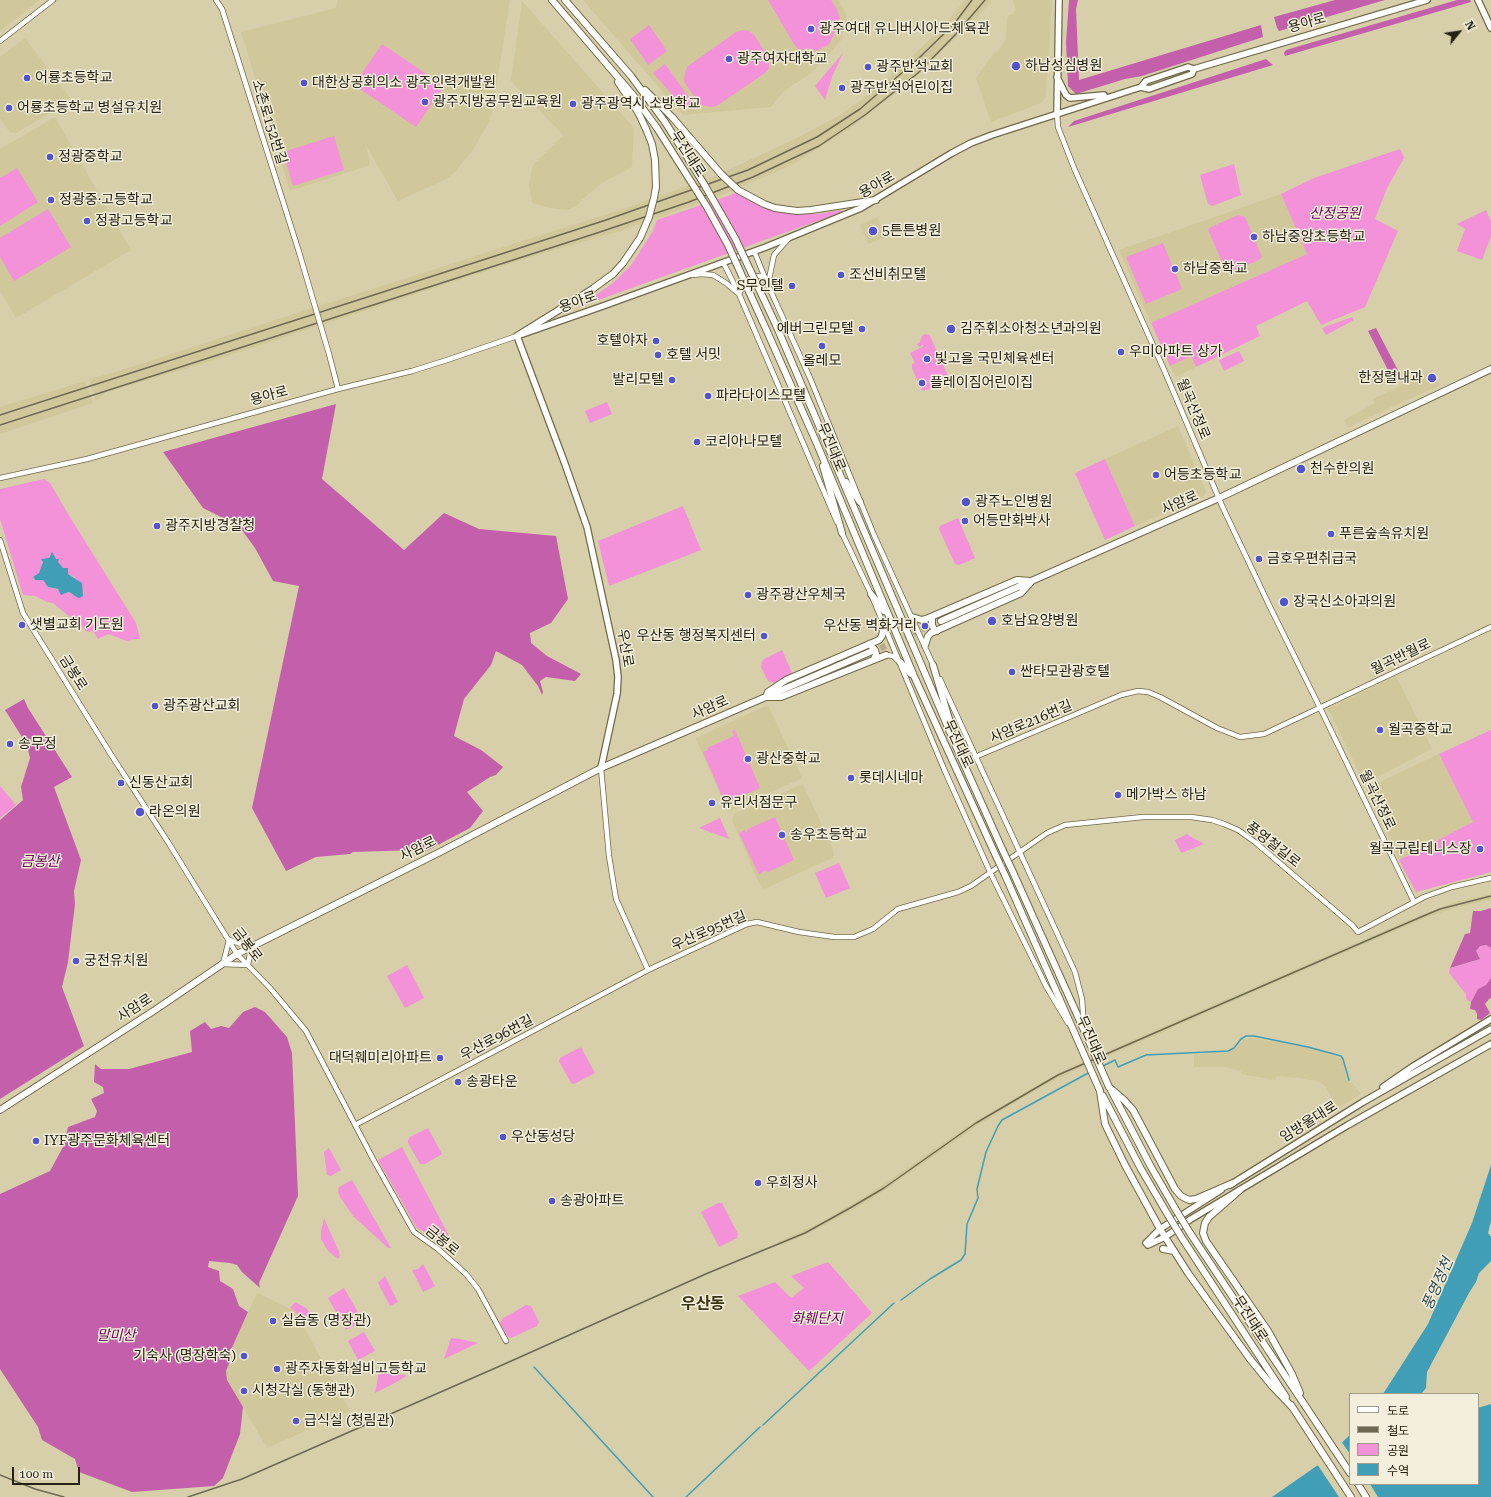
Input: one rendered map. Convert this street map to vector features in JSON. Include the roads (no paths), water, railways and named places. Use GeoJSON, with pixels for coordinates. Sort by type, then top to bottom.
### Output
{"type":"FeatureCollection","features":[{"type":"Feature","properties":{"kind":"main road","name":"무진대로"},"geometry":{"type":"LineString","coordinates":[[552,0],[602,57],[633,95],[657,128],[703,200],[728,245],[817,444],[914,676],[1005,875],[1100,1091],[1141,1169],[1168,1215],[1274,1384]]}},
{"type":"Feature","properties":{"kind":"main road","name":"무진대로"},"geometry":{"type":"LineString","coordinates":[[565,0],[631,76],[665,122],[704,184],[735,238],[776,325],[958,753],[1004,851],[1109,1087],[1151,1167],[1190,1233],[1349,1470]]}},
{"type":"Feature","properties":{"kind":"main road"},"geometry":{"type":"LineString","coordinates":[[1057,113],[1059,0]]}},
{"type":"Feature","properties":{"kind":"main road","name":"용아로"},"geometry":{"type":"LineString","coordinates":[[517,336],[687,276],[861,208],[971,143],[992,135],[1141,87],[1146,81],[1188,67],[1194,69],[1427,0]]}},
{"type":"Feature","properties":{"kind":"main road"},"geometry":{"type":"LineString","coordinates":[[1478,0],[1491,28]]}},
{"type":"Feature","properties":{"kind":"main road"},"geometry":{"type":"LineString","coordinates":[[517,336],[591,290],[613,274],[623,263],[640,238],[649,217],[656,187],[655,160],[652,144],[638,112],[602,57]]}},
{"type":"Feature","properties":{"kind":"main road"},"geometry":{"type":"LineString","coordinates":[[631,76],[673,118],[738,190],[764,204],[781,209],[797,211],[876,200]]}},
{"type":"Feature","properties":{"kind":"main road"},"geometry":{"type":"LineString","coordinates":[[1057,76],[1066,95],[1070,98],[1076,99],[1118,94]]}},
{"type":"Feature","properties":{"kind":"main road","name":"우산로"},"geometry":{"type":"LineString","coordinates":[[517,336],[587,527],[616,660],[617,694],[600,768]]}},
{"type":"Feature","properties":{"kind":"main road","name":"사암로"},"geometry":{"type":"LineString","coordinates":[[941,621],[1219,498],[1491,369]]}},
{"type":"Feature","properties":{"kind":"main road"},"geometry":{"type":"LineString","coordinates":[[817,444],[842,534]]}},
{"type":"Feature","properties":{"kind":"main road"},"geometry":{"type":"LineString","coordinates":[[839,472],[860,502]]}},
{"type":"Feature","properties":{"kind":"main road"},"geometry":{"type":"LineString","coordinates":[[912,617],[922,620],[932,617],[1017,580],[1032,581]]}},
{"type":"Feature","properties":{"kind":"main road"},"geometry":{"type":"LineString","coordinates":[[925,645],[928,636],[937,630],[1022,593],[1032,581]]}},
{"type":"Feature","properties":{"kind":"main road"},"geometry":{"type":"LineString","coordinates":[[871,594],[890,618]]}},
{"type":"Feature","properties":{"kind":"main road"},"geometry":{"type":"LineString","coordinates":[[932,617],[932,625],[934,629],[937,630]]}},
{"type":"Feature","properties":{"kind":"main road"},"geometry":{"type":"LineString","coordinates":[[884,625],[880,638],[786,680],[768,692],[766,698],[781,698],[886,654]]}},
{"type":"Feature","properties":{"kind":"main road"},"geometry":{"type":"LineString","coordinates":[[869,644],[875,650],[876,654],[874,659]]}},
{"type":"Feature","properties":{"kind":"main road","name":"사암로"},"geometry":{"type":"LineString","coordinates":[[0,1110],[155,1010],[237,954],[450,847],[600,768],[766,698],[870,652]]}},
{"type":"Feature","properties":{"kind":"main road"},"geometry":{"type":"LineString","coordinates":[[900,662],[914,676]]}},
{"type":"Feature","properties":{"kind":"main road"},"geometry":{"type":"LineString","coordinates":[[934,665],[958,753]]}},
{"type":"Feature","properties":{"kind":"main road"},"geometry":{"type":"LineString","coordinates":[[1363,1102],[1412,1067],[1491,1019]]}},
{"type":"Feature","properties":{"kind":"main road","name":"임방울대로"},"geometry":{"type":"LineString","coordinates":[[1489,1030],[1363,1102],[1233,1183],[1160,1229],[1147,1244],[1166,1237],[1191,1219],[1348,1125],[1491,1044]]}},
{"type":"Feature","properties":{"kind":"main road"},"geometry":{"type":"LineString","coordinates":[[1109,1087],[1133,1110],[1175,1189],[1181,1196],[1189,1200],[1196,1199],[1233,1183]]}},
{"type":"Feature","properties":{"kind":"main road"},"geometry":{"type":"LineString","coordinates":[[1100,1091],[1105,1124],[1160,1229],[1188,1273],[1250,1359],[1274,1384],[1293,1408],[1351,1497]]}},
{"type":"Feature","properties":{"kind":"main road"},"geometry":{"type":"LineString","coordinates":[[1240,1190],[1209,1217],[1205,1223],[1203,1233],[1206,1241],[1268,1331],[1292,1374],[1304,1403]]}},
{"type":"Feature","properties":{"kind":"main road"},"geometry":{"type":"LineString","coordinates":[[1163,1249],[1174,1251]]}},
{"type":"Feature","properties":{"kind":"main road"},"geometry":{"type":"LineString","coordinates":[[1359,1485],[1366,1497]]}},
{"type":"Feature","properties":{"kind":"street"},"geometry":{"type":"LineString","coordinates":[[0,41],[52,0]]}},
{"type":"Feature","properties":{"kind":"street","name":"소촌로152번길"},"geometry":{"type":"LineString","coordinates":[[216,0],[222,9],[299,252],[338,389]]}},
{"type":"Feature","properties":{"kind":"street","name":"월곡산정로"},"geometry":{"type":"LineString","coordinates":[[1057,113],[1058,127],[1076,171],[1219,498],[1271,609],[1414,902]]}},
{"type":"Feature","properties":{"kind":"street"},"geometry":{"type":"LineString","coordinates":[[768,285],[774,255],[790,237]]}},
{"type":"Feature","properties":{"kind":"street","name":"무진대로"},"geometry":{"type":"LineString","coordinates":[[754,251],[810,378],[860,502],[975,758],[1075,972],[1082,999],[1084,1030]]}},
{"type":"Feature","properties":{"kind":"street","name":"무진대로"},"geometry":{"type":"LineString","coordinates":[[723,262],[842,534],[871,594],[947,776],[990,872],[1046,986],[1059,1010],[1075,1034]]}},
{"type":"Feature","properties":{"kind":"street"},"geometry":{"type":"LineString","coordinates":[[687,276],[702,274],[713,276],[726,283],[738,294],[743,285],[750,278],[755,276],[761,276],[768,285]]}},
{"type":"Feature","properties":{"kind":"street","name":"용아로"},"geometry":{"type":"LineString","coordinates":[[0,478],[87,459],[447,360],[517,336]]}},
{"type":"Feature","properties":{"kind":"street","name":"금봉로"},"geometry":{"type":"LineString","coordinates":[[0,540],[23,613],[110,754],[168,842],[237,954],[270,988],[303,1026],[414,1232],[438,1249],[466,1274],[478,1289],[506,1341]]}},
{"type":"Feature","properties":{"kind":"street","name":"월곡반월로"},"geometry":{"type":"LineString","coordinates":[[1320,708],[1491,627]]}},
{"type":"Feature","properties":{"kind":"street"},"geometry":{"type":"LineString","coordinates":[[886,654],[893,656],[900,662]]}},
{"type":"Feature","properties":{"kind":"street","name":"사암로216번길"},"geometry":{"type":"LineString","coordinates":[[975,758],[1129,693],[1144,691],[1160,697],[1217,728],[1240,737],[1264,734],[1320,708]]}},
{"type":"Feature","properties":{"kind":"street","name":"우산로"},"geometry":{"type":"LineString","coordinates":[[600,768],[609,856],[616,899],[648,970]]}},
{"type":"Feature","properties":{"kind":"street","name":"풍영철길로"},"geometry":{"type":"LineString","coordinates":[[1020,852],[1047,833],[1065,825],[1143,817],[1190,817],[1212,820],[1238,830],[1255,842],[1352,925],[1358,932],[1429,895],[1452,887],[1491,878]]}},
{"type":"Feature","properties":{"kind":"street","name":"우산로95번길"},"geometry":{"type":"LineString","coordinates":[[648,970],[752,922],[799,932],[834,937],[854,937],[873,928],[898,909],[958,892],[971,886],[1020,852]]}},
{"type":"Feature","properties":{"kind":"street"},"geometry":{"type":"LineString","coordinates":[[229,940],[251,947],[248,965],[222,964],[229,940]]}},
{"type":"Feature","properties":{"kind":"street","name":"우산로96번길"},"geometry":{"type":"LineString","coordinates":[[355,1125],[648,970]]}},
{"type":"Feature","properties":{"kind":"water"},"geometry":{"type":"Polygon","coordinates":[[[52,552],[56,559],[59,559],[58,562],[63,568],[68,568],[68,574],[82,583],[83,596],[79,598],[68,592],[61,595],[58,589],[48,587],[43,580],[35,580],[33,577],[39,573],[43,562],[41,559],[49,558],[52,552]]]}},
{"type":"Feature","properties":{"kind":"water"},"geometry":{"type":"Polygon","coordinates":[[[1491,1165],[1491,1221],[1488,1233],[1491,1237],[1491,1261],[1479,1273],[1476,1282],[1427,1372],[1426,1388],[1422,1393],[1384,1393],[1428,1324],[1472,1223],[1491,1165]]]}},
{"type":"Feature","properties":{"kind":"water"},"geometry":{"type":"Polygon","coordinates":[[[1491,1404],[1491,1497],[1272,1497],[1318,1465],[1349,1436],[1349,1485],[1479,1485],[1479,1408],[1491,1404]]]}},
{"type":"Feature","properties":{"kind":"waterway"},"geometry":{"type":"LineString","coordinates":[[1103,1066],[1115,1060],[1118,1067],[1146,1055],[1228,1051],[1234,1048],[1241,1039],[1246,1036],[1254,1036],[1308,1047],[1341,1056],[1349,1080]]}},
{"type":"Feature","properties":{"kind":"waterway"},"geometry":{"type":"LineString","coordinates":[[901,1300],[930,1279],[961,1260],[965,1254],[967,1224],[978,1198],[977,1189],[986,1152],[1002,1120],[1090,1072]]}},
{"type":"Feature","properties":{"kind":"waterway"},"geometry":{"type":"LineString","coordinates":[[763,1425],[894,1303]]}},
{"type":"Feature","properties":{"kind":"waterway"},"geometry":{"type":"LineString","coordinates":[[534,1367],[653,1497]]}},
{"type":"Feature","properties":{"kind":"waterway"},"geometry":{"type":"LineString","coordinates":[[686,1497],[760,1427]]}},
{"type":"Feature","properties":{"kind":"tunnel"},"geometry":{"type":"LineString","coordinates":[[872,652],[941,621]]}},
{"type":"Feature","properties":{"kind":"railway"},"geometry":{"type":"LineString","coordinates":[[0,415],[606,220],[748,170],[817,137],[860,109],[919,58],[954,24],[972,0]]}},
{"type":"Feature","properties":{"kind":"railway"},"geometry":{"type":"LineString","coordinates":[[0,425],[597,233],[689,202],[753,177],[819,146],[865,115],[918,73],[956,34],[985,0]]}},
{"type":"Feature","properties":{"kind":"railway"},"geometry":{"type":"LineString","coordinates":[[188,1497],[242,1479],[708,1273],[805,1233],[884,1188],[976,1123],[1058,1075],[1440,909],[1491,896]]}},
{"type":"Feature","properties":{"kind":"railway"},"geometry":{"type":"LineString","coordinates":[[0,1475],[35,1489],[64,1497]]}},
{"type":"Feature","properties":{"kind":"place","name":"광주여대 유니버시아드체육관"},"geometry":{"type":"Point","coordinates":[811,29]}},
{"type":"Feature","properties":{"kind":"place","name":"광주여자대학교"},"geometry":{"type":"Point","coordinates":[729,59]}},
{"type":"Feature","properties":{"kind":"place","name":"하남성심병원"},"geometry":{"type":"Point","coordinates":[1016,66]}},
{"type":"Feature","properties":{"kind":"place","name":"광주반석교회"},"geometry":{"type":"Point","coordinates":[868,67]}},
{"type":"Feature","properties":{"kind":"place","name":"어룡초등학교"},"geometry":{"type":"Point","coordinates":[27,78]}},
{"type":"Feature","properties":{"kind":"place","name":"대한상공회의소 광주인력개발원"},"geometry":{"type":"Point","coordinates":[304,83]}},
{"type":"Feature","properties":{"kind":"place","name":"광주반석어린이집"},"geometry":{"type":"Point","coordinates":[842,88]}},
{"type":"Feature","properties":{"kind":"place","name":"광주지방공무원교육원"},"geometry":{"type":"Point","coordinates":[425,102]}},
{"type":"Feature","properties":{"kind":"place","name":"광주광역시 소방학교"},"geometry":{"type":"Point","coordinates":[573,104]}},
{"type":"Feature","properties":{"kind":"place","name":"어룡초등학교 병설유치원"},"geometry":{"type":"Point","coordinates":[9,108]}},
{"type":"Feature","properties":{"kind":"place","name":"정광중학교"},"geometry":{"type":"Point","coordinates":[50,157]}},
{"type":"Feature","properties":{"kind":"place","name":"정광중·고등학교"},"geometry":{"type":"Point","coordinates":[51,200]}},
{"type":"Feature","properties":{"kind":"place","name":"정광고등학교"},"geometry":{"type":"Point","coordinates":[87,221]}},
{"type":"Feature","properties":{"kind":"place","name":"5튼튼병원"},"geometry":{"type":"Point","coordinates":[873,231]}},
{"type":"Feature","properties":{"kind":"place","name":"하남중앙초등학교"},"geometry":{"type":"Point","coordinates":[1254,237]}},
{"type":"Feature","properties":{"kind":"place","name":"하남중학교"},"geometry":{"type":"Point","coordinates":[1175,269]}},
{"type":"Feature","properties":{"kind":"place","name":"조선비취모텔"},"geometry":{"type":"Point","coordinates":[841,275]}},
{"type":"Feature","properties":{"kind":"place","name":"S무인텔"},"geometry":{"type":"Point","coordinates":[792,286]}},
{"type":"Feature","properties":{"kind":"place","name":"에버그린모텔"},"geometry":{"type":"Point","coordinates":[862,329]}},
{"type":"Feature","properties":{"kind":"place","name":"김주휘소아청소년과의원"},"geometry":{"type":"Point","coordinates":[951,329]}},
{"type":"Feature","properties":{"kind":"place","name":"호텔야자"},"geometry":{"type":"Point","coordinates":[656,341]}},
{"type":"Feature","properties":{"kind":"place","name":"올레모"},"geometry":{"type":"Point","coordinates":[822,346]}},
{"type":"Feature","properties":{"kind":"place","name":"우미아파트 상가"},"geometry":{"type":"Point","coordinates":[1121,352]}},
{"type":"Feature","properties":{"kind":"place","name":"호텔 서밋"},"geometry":{"type":"Point","coordinates":[658,355]}},
{"type":"Feature","properties":{"kind":"place","name":"빛고을 국민체육센터"},"geometry":{"type":"Point","coordinates":[927,359]}},
{"type":"Feature","properties":{"kind":"place","name":"한정렬내과"},"geometry":{"type":"Point","coordinates":[1432,378]}},
{"type":"Feature","properties":{"kind":"place","name":"발리모텔"},"geometry":{"type":"Point","coordinates":[672,380]}},
{"type":"Feature","properties":{"kind":"place","name":"플레이짐어린이집"},"geometry":{"type":"Point","coordinates":[922,383]}},
{"type":"Feature","properties":{"kind":"place","name":"파라다이스모텔"},"geometry":{"type":"Point","coordinates":[708,396]}},
{"type":"Feature","properties":{"kind":"place","name":"코리아나모텔"},"geometry":{"type":"Point","coordinates":[697,442]}},
{"type":"Feature","properties":{"kind":"place","name":"천수한의원"},"geometry":{"type":"Point","coordinates":[1301,469]}},
{"type":"Feature","properties":{"kind":"place","name":"어등초등학교"},"geometry":{"type":"Point","coordinates":[1156,475]}},
{"type":"Feature","properties":{"kind":"place","name":"광주노인병원"},"geometry":{"type":"Point","coordinates":[966,502]}},
{"type":"Feature","properties":{"kind":"place","name":"어등만화박사"},"geometry":{"type":"Point","coordinates":[965,521]}},
{"type":"Feature","properties":{"kind":"place","name":"광주지방경찰청"},"geometry":{"type":"Point","coordinates":[157,526]}},
{"type":"Feature","properties":{"kind":"place","name":"푸른숲속유치원"},"geometry":{"type":"Point","coordinates":[1331,534]}},
{"type":"Feature","properties":{"kind":"place","name":"금호우편취급국"},"geometry":{"type":"Point","coordinates":[1259,559]}},
{"type":"Feature","properties":{"kind":"place","name":"광주광산우체국"},"geometry":{"type":"Point","coordinates":[748,595]}},
{"type":"Feature","properties":{"kind":"place","name":"장국신소아과의원"},"geometry":{"type":"Point","coordinates":[1284,602]}},
{"type":"Feature","properties":{"kind":"place","name":"호남요양병원"},"geometry":{"type":"Point","coordinates":[992,621]}},
{"type":"Feature","properties":{"kind":"place","name":"샛별교회 기도원"},"geometry":{"type":"Point","coordinates":[22,625]}},
{"type":"Feature","properties":{"kind":"place","name":"우산동 벽화거리"},"geometry":{"type":"Point","coordinates":[925,626]}},
{"type":"Feature","properties":{"kind":"place","name":"우산동 행정복지센터"},"geometry":{"type":"Point","coordinates":[764,636]}},
{"type":"Feature","properties":{"kind":"place","name":"싼타모관광호텔"},"geometry":{"type":"Point","coordinates":[1012,672]}},
{"type":"Feature","properties":{"kind":"place","name":"광주광산교회"},"geometry":{"type":"Point","coordinates":[155,706]}},
{"type":"Feature","properties":{"kind":"place","name":"월곡중학교"},"geometry":{"type":"Point","coordinates":[1380,730]}},
{"type":"Feature","properties":{"kind":"place","name":"송무정"},"geometry":{"type":"Point","coordinates":[10,744]}},
{"type":"Feature","properties":{"kind":"place","name":"광산중학교"},"geometry":{"type":"Point","coordinates":[748,759]}},
{"type":"Feature","properties":{"kind":"place","name":"롯데시네마"},"geometry":{"type":"Point","coordinates":[851,778]}},
{"type":"Feature","properties":{"kind":"place","name":"신동산교회"},"geometry":{"type":"Point","coordinates":[121,783]}},
{"type":"Feature","properties":{"kind":"place","name":"메가박스 하남"},"geometry":{"type":"Point","coordinates":[1118,795]}},
{"type":"Feature","properties":{"kind":"place","name":"유리서점문구"},"geometry":{"type":"Point","coordinates":[712,803]}},
{"type":"Feature","properties":{"kind":"place","name":"라온의원"},"geometry":{"type":"Point","coordinates":[140,812]}},
{"type":"Feature","properties":{"kind":"place","name":"송우초등학교"},"geometry":{"type":"Point","coordinates":[782,835]}},
{"type":"Feature","properties":{"kind":"place","name":"월곡구립테니스장"},"geometry":{"type":"Point","coordinates":[1480,849]}},
{"type":"Feature","properties":{"kind":"place","name":"궁전유치원"},"geometry":{"type":"Point","coordinates":[76,961]}},
{"type":"Feature","properties":{"kind":"place","name":"대덕훼미리아파트"},"geometry":{"type":"Point","coordinates":[440,1058]}},
{"type":"Feature","properties":{"kind":"place","name":"송광타운"},"geometry":{"type":"Point","coordinates":[458,1082]}},
{"type":"Feature","properties":{"kind":"place","name":"우산동성당"},"geometry":{"type":"Point","coordinates":[503,1137]}},
{"type":"Feature","properties":{"kind":"place","name":"IYF광주문화체육센터"},"geometry":{"type":"Point","coordinates":[36,1141]}},
{"type":"Feature","properties":{"kind":"place","name":"우희정사"},"geometry":{"type":"Point","coordinates":[758,1183]}},
{"type":"Feature","properties":{"kind":"place","name":"송광아파트"},"geometry":{"type":"Point","coordinates":[552,1201]}},
{"type":"Feature","properties":{"kind":"place","name":"실습동 (명장관)"},"geometry":{"type":"Point","coordinates":[273,1321]}},
{"type":"Feature","properties":{"kind":"place","name":"기숙사 (명장학숙)"},"geometry":{"type":"Point","coordinates":[244,1356]}},
{"type":"Feature","properties":{"kind":"place","name":"광주자동화설비고등학교"},"geometry":{"type":"Point","coordinates":[277,1369]}},
{"type":"Feature","properties":{"kind":"place","name":"시청각실 (동행관)"},"geometry":{"type":"Point","coordinates":[244,1391]}},
{"type":"Feature","properties":{"kind":"place","name":"급식실 (청림관)"},"geometry":{"type":"Point","coordinates":[296,1421]}},
{"type":"Feature","properties":{"kind":"district","name":"우산동"},"geometry":{"type":"Point","coordinates":[703,1304]}},
{"type":"Feature","properties":{"kind":"park label","name":"산정공원"},"geometry":{"type":"Point","coordinates":[1335,214]}},
{"type":"Feature","properties":{"kind":"park label","name":"금봉산"},"geometry":{"type":"Point","coordinates":[40,862]}},
{"type":"Feature","properties":{"kind":"park label","name":"화훼단지"},"geometry":{"type":"Point","coordinates":[817,1319]}},
{"type":"Feature","properties":{"kind":"park label","name":"말미산"},"geometry":{"type":"Point","coordinates":[116,1336]}},
{"type":"Feature","properties":{"kind":"water label","name":"풍영정천"},"geometry":{"type":"Point","coordinates":[1438,1284]}}]}
